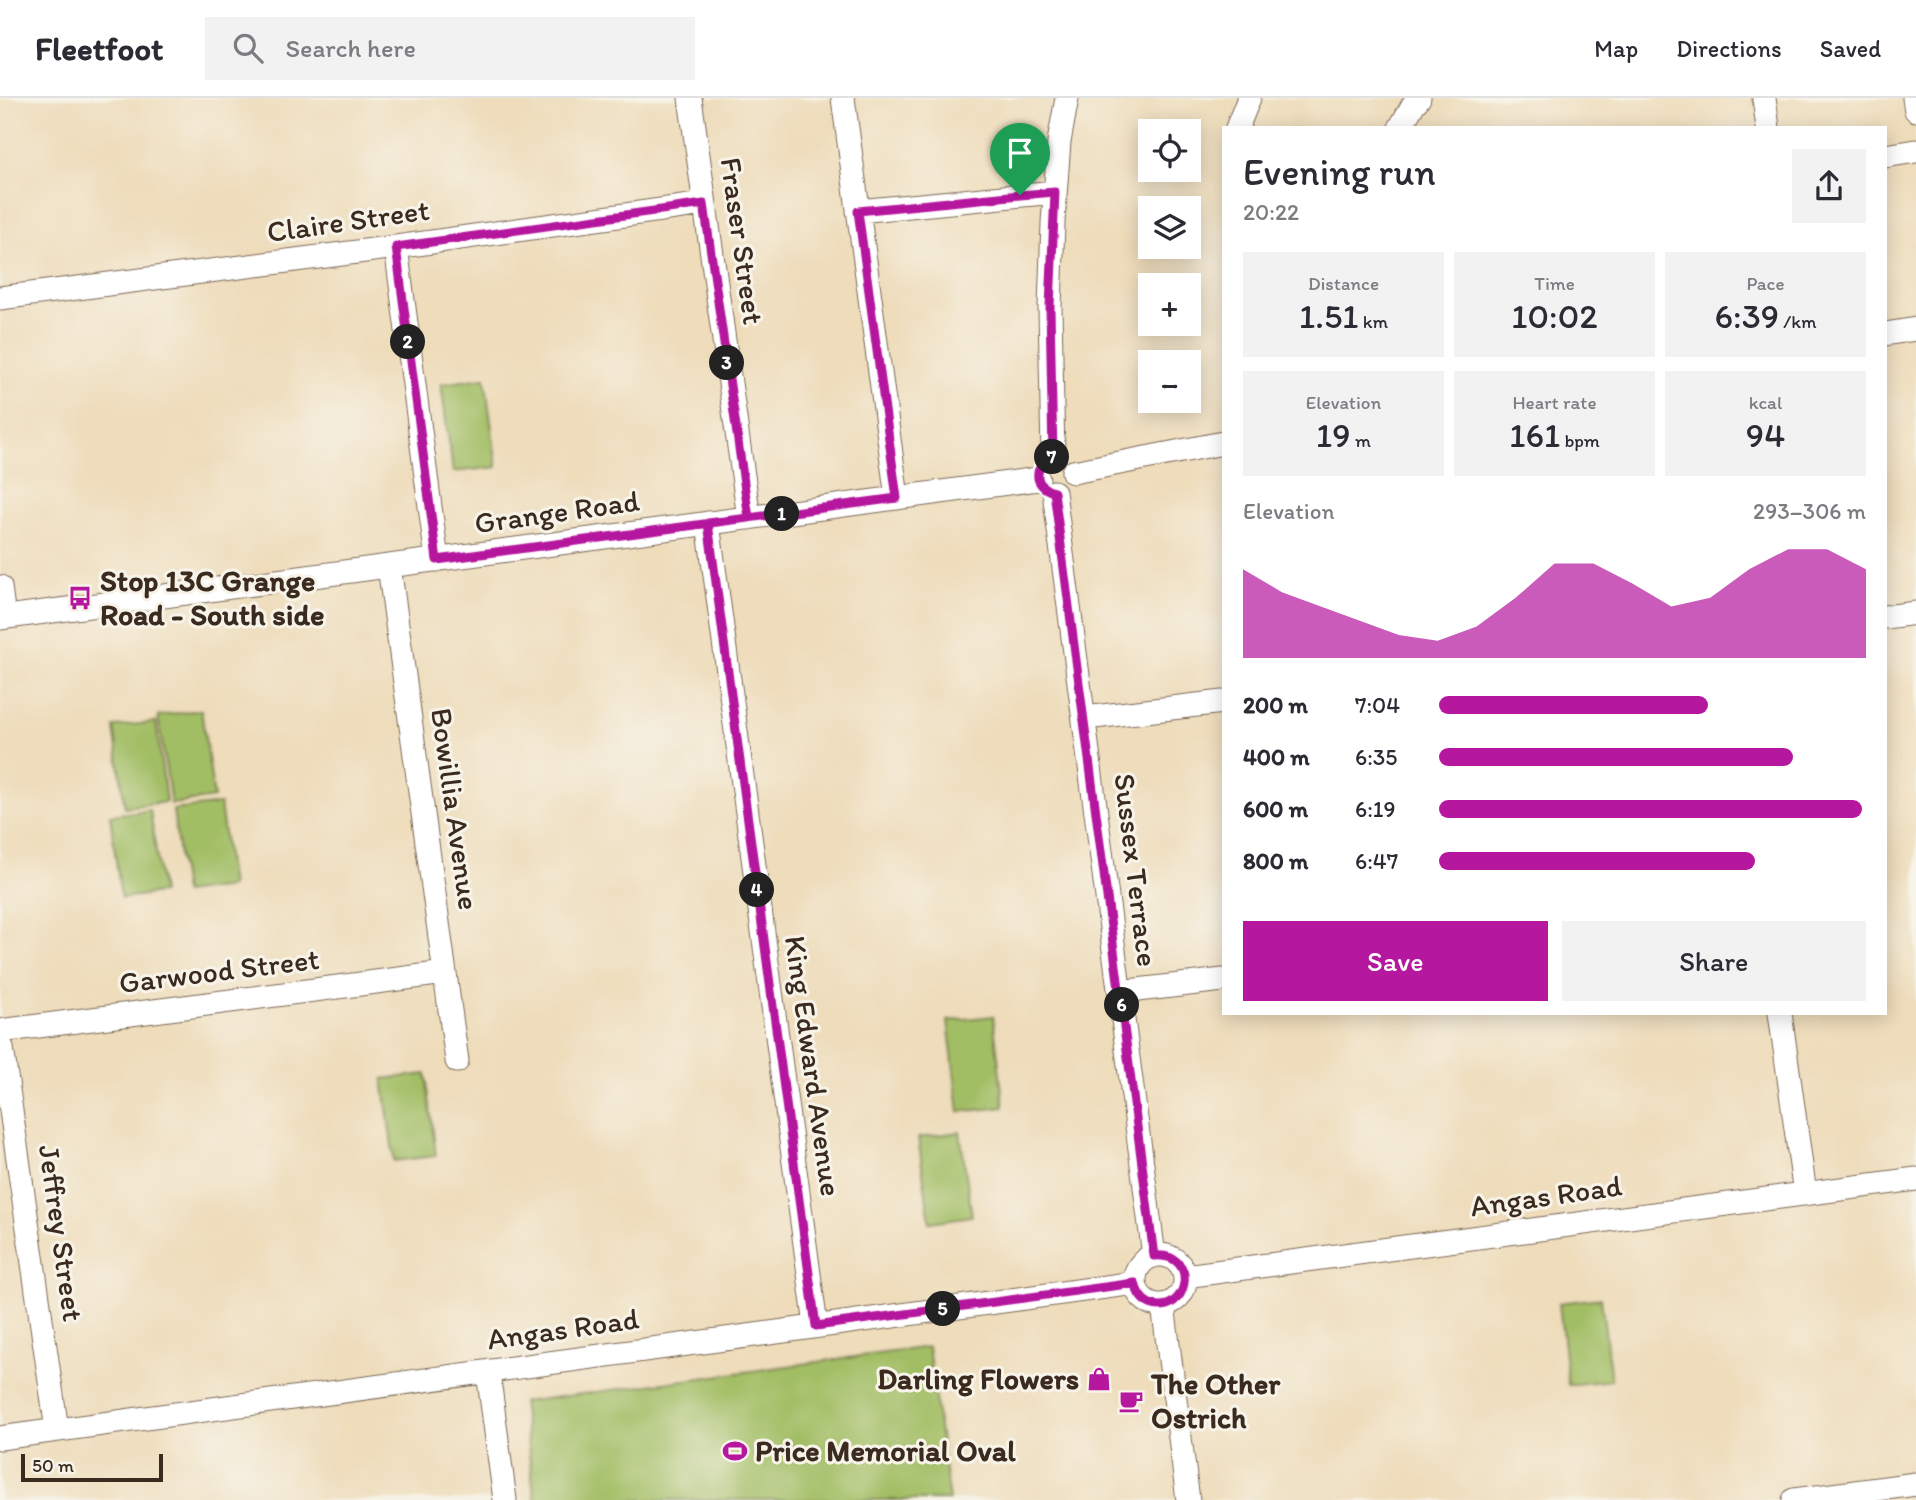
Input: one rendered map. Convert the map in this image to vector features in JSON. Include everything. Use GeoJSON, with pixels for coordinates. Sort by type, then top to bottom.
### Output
{"type":"FeatureCollection","features":[{"type":"Feature","properties":{"kind":"street","name":"Fraser Street"},"geometry":{"type":"LineString","coordinates":[[690,98],[749,518]]}},
{"type":"Feature","properties":{"kind":"street"},"geometry":{"type":"LineString","coordinates":[[843,98],[897,498]]}},
{"type":"Feature","properties":{"kind":"street"},"geometry":{"type":"LineString","coordinates":[[1053,457],[1050,307],[1059,142],[1067,98]]}},
{"type":"Feature","properties":{"kind":"street"},"geometry":{"type":"LineString","coordinates":[[1238,126],[1249,98]]}},
{"type":"Feature","properties":{"kind":"street"},"geometry":{"type":"LineString","coordinates":[[1401,126],[1419,98]]}},
{"type":"Feature","properties":{"kind":"street"},"geometry":{"type":"LineString","coordinates":[[1765,98],[1768,126]]}},
{"type":"Feature","properties":{"kind":"street"},"geometry":{"type":"LineString","coordinates":[[1914,98],[1916,110]]}},
{"type":"Feature","properties":{"kind":"street"},"geometry":{"type":"LineString","coordinates":[[1887,156],[1916,151]]}},
{"type":"Feature","properties":{"kind":"street"},"geometry":{"type":"LineString","coordinates":[[858,211],[1055,192]]}},
{"type":"Feature","properties":{"kind":"street","name":"Claire Street"},"geometry":{"type":"LineString","coordinates":[[0,298],[704,204]]}},
{"type":"Feature","properties":{"kind":"street"},"geometry":{"type":"LineString","coordinates":[[396,247],[437,560]]}},
{"type":"Feature","properties":{"kind":"street"},"geometry":{"type":"LineString","coordinates":[[1887,334],[1916,329]]}},
{"type":"Feature","properties":{"kind":"street"},"geometry":{"type":"LineString","coordinates":[[1073,472],[1222,443]]}},
{"type":"Feature","properties":{"kind":"street"},"geometry":{"type":"LineString","coordinates":[[1053,457],[1069,462],[1073,472],[1069,486],[1060,492],[1046,486],[1039,467],[1053,457]]}},
{"type":"Feature","properties":{"kind":"street","name":"Grange Road"},"geometry":{"type":"LineString","coordinates":[[2,618],[897,498],[1046,486]]}},
{"type":"Feature","properties":{"kind":"street","name":"Sussex Terrace"},"geometry":{"type":"LineString","coordinates":[[1046,486],[1085,718],[1154,1256]]}},
{"type":"Feature","properties":{"kind":"street","name":"King Edward Avenue"},"geometry":{"type":"LineString","coordinates":[[708,523],[816,1326]]}},
{"type":"Feature","properties":{"kind":"street","name":"Bowillia Avenue"},"geometry":{"type":"LineString","coordinates":[[389,566],[457,1061]]}},
{"type":"Feature","properties":{"kind":"street"},"geometry":{"type":"LineString","coordinates":[[0,587],[2,618]]}},
{"type":"Feature","properties":{"kind":"street"},"geometry":{"type":"LineString","coordinates":[[1887,617],[1916,613]]}},
{"type":"Feature","properties":{"kind":"street"},"geometry":{"type":"LineString","coordinates":[[1085,718],[1222,702]]}},
{"type":"Feature","properties":{"kind":"street","name":"Garwood Street"},"geometry":{"type":"LineString","coordinates":[[1,1043],[445,974]]}},
{"type":"Feature","properties":{"kind":"street"},"geometry":{"type":"LineString","coordinates":[[1120,992],[1222,979]]}},
{"type":"Feature","properties":{"kind":"street"},"geometry":{"type":"LineString","coordinates":[[1780,1015],[1805,1194]]}},
{"type":"Feature","properties":{"kind":"street","name":"Jeffrey Street"},"geometry":{"type":"LineString","coordinates":[[1,1043],[57,1430]]}},
{"type":"Feature","properties":{"kind":"street","name":"Angas Road"},"geometry":{"type":"LineString","coordinates":[[1185,1276],[1916,1179]]}},
{"type":"Feature","properties":{"kind":"street"},"geometry":{"type":"LineString","coordinates":[[1154,1256],[1171,1258],[1178,1263],[1185,1276],[1182,1292],[1177,1298],[1163,1305],[1150,1303],[1136,1290],[1135,1273],[1146,1259],[1154,1256]]}},
{"type":"Feature","properties":{"kind":"street","name":"Angas Road"},"geometry":{"type":"LineString","coordinates":[[0,1438],[1135,1283]]}},
{"type":"Feature","properties":{"kind":"street"},"geometry":{"type":"LineString","coordinates":[[1163,1305],[1188,1500]]}},
{"type":"Feature","properties":{"kind":"street"},"geometry":{"type":"LineString","coordinates":[[488,1372],[505,1500]]}},
{"type":"Feature","properties":{"kind":"street"},"geometry":{"type":"LineString","coordinates":[[1794,1500],[1916,1484]]}},
{"type":"Feature","properties":{"kind":"green space"},"geometry":{"type":"Polygon","coordinates":[[[485,378],[497,467],[453,472],[441,384],[485,378]]]}},
{"type":"Feature","properties":{"kind":"green space"},"geometry":{"type":"Polygon","coordinates":[[[201,710],[214,798],[171,804],[158,716],[201,710]]]}},
{"type":"Feature","properties":{"kind":"green space"},"geometry":{"type":"Polygon","coordinates":[[[156,722],[166,802],[125,807],[114,727],[156,722]]]}},
{"type":"Feature","properties":{"kind":"green space"},"geometry":{"type":"Polygon","coordinates":[[[220,804],[231,887],[184,893],[173,810],[220,804]]]}},
{"type":"Feature","properties":{"kind":"green space"},"geometry":{"type":"Polygon","coordinates":[[[150,810],[162,893],[121,898],[110,815],[150,810]]]}},
{"type":"Feature","properties":{"kind":"green space"},"geometry":{"type":"Polygon","coordinates":[[[993,1016],[1004,1107],[959,1112],[948,1021],[993,1016]]]}},
{"type":"Feature","properties":{"kind":"green space"},"geometry":{"type":"Polygon","coordinates":[[[426,1074],[436,1156],[394,1161],[383,1079],[426,1074]]]}},
{"type":"Feature","properties":{"kind":"green space"},"geometry":{"type":"Polygon","coordinates":[[[960,1132],[972,1216],[930,1222],[918,1138],[960,1132]]]}},
{"type":"Feature","properties":{"kind":"green space"},"geometry":{"type":"Polygon","coordinates":[[[1601,1298],[1611,1380],[1568,1385],[1559,1303],[1601,1298]]]}},
{"type":"Feature","properties":{"kind":"green space","name":"Price Memorial Oval"},"geometry":{"type":"Polygon","coordinates":[[[928,1347],[949,1500],[535,1500],[522,1402],[928,1347]]]}},
{"type":"Feature","properties":{"kind":"place","name":"Stop 13C Grange Road - South side"},"geometry":{"type":"Point","coordinates":[80,598]}},
{"type":"Feature","properties":{"kind":"place","name":"Darling Flowers"},"geometry":{"type":"Point","coordinates":[1099,1379]}},
{"type":"Feature","properties":{"kind":"place","name":"The Other Ostrich"},"geometry":{"type":"Point","coordinates":[1131,1401]}},
{"type":"Feature","properties":{"kind":"place","name":"Price Memorial Oval"},"geometry":{"type":"Point","coordinates":[735,1451]}},
{"type":"Feature","properties":{"kind":"route"},"geometry":{"type":"LineString","coordinates":[[1020,195],[858,211],[897,498],[749,518],[708,523],[437,560],[396,247],[704,204],[749,518],[708,523],[816,1326],[1135,1283],[1142,1298],[1159,1306],[1177,1298],[1185,1284],[1185,1276],[1178,1263],[1163,1255],[1154,1256],[1054,492],[1044,488],[1038,479],[1039,467],[1053,457],[1050,307],[1055,192],[1020,195]]}}]}
